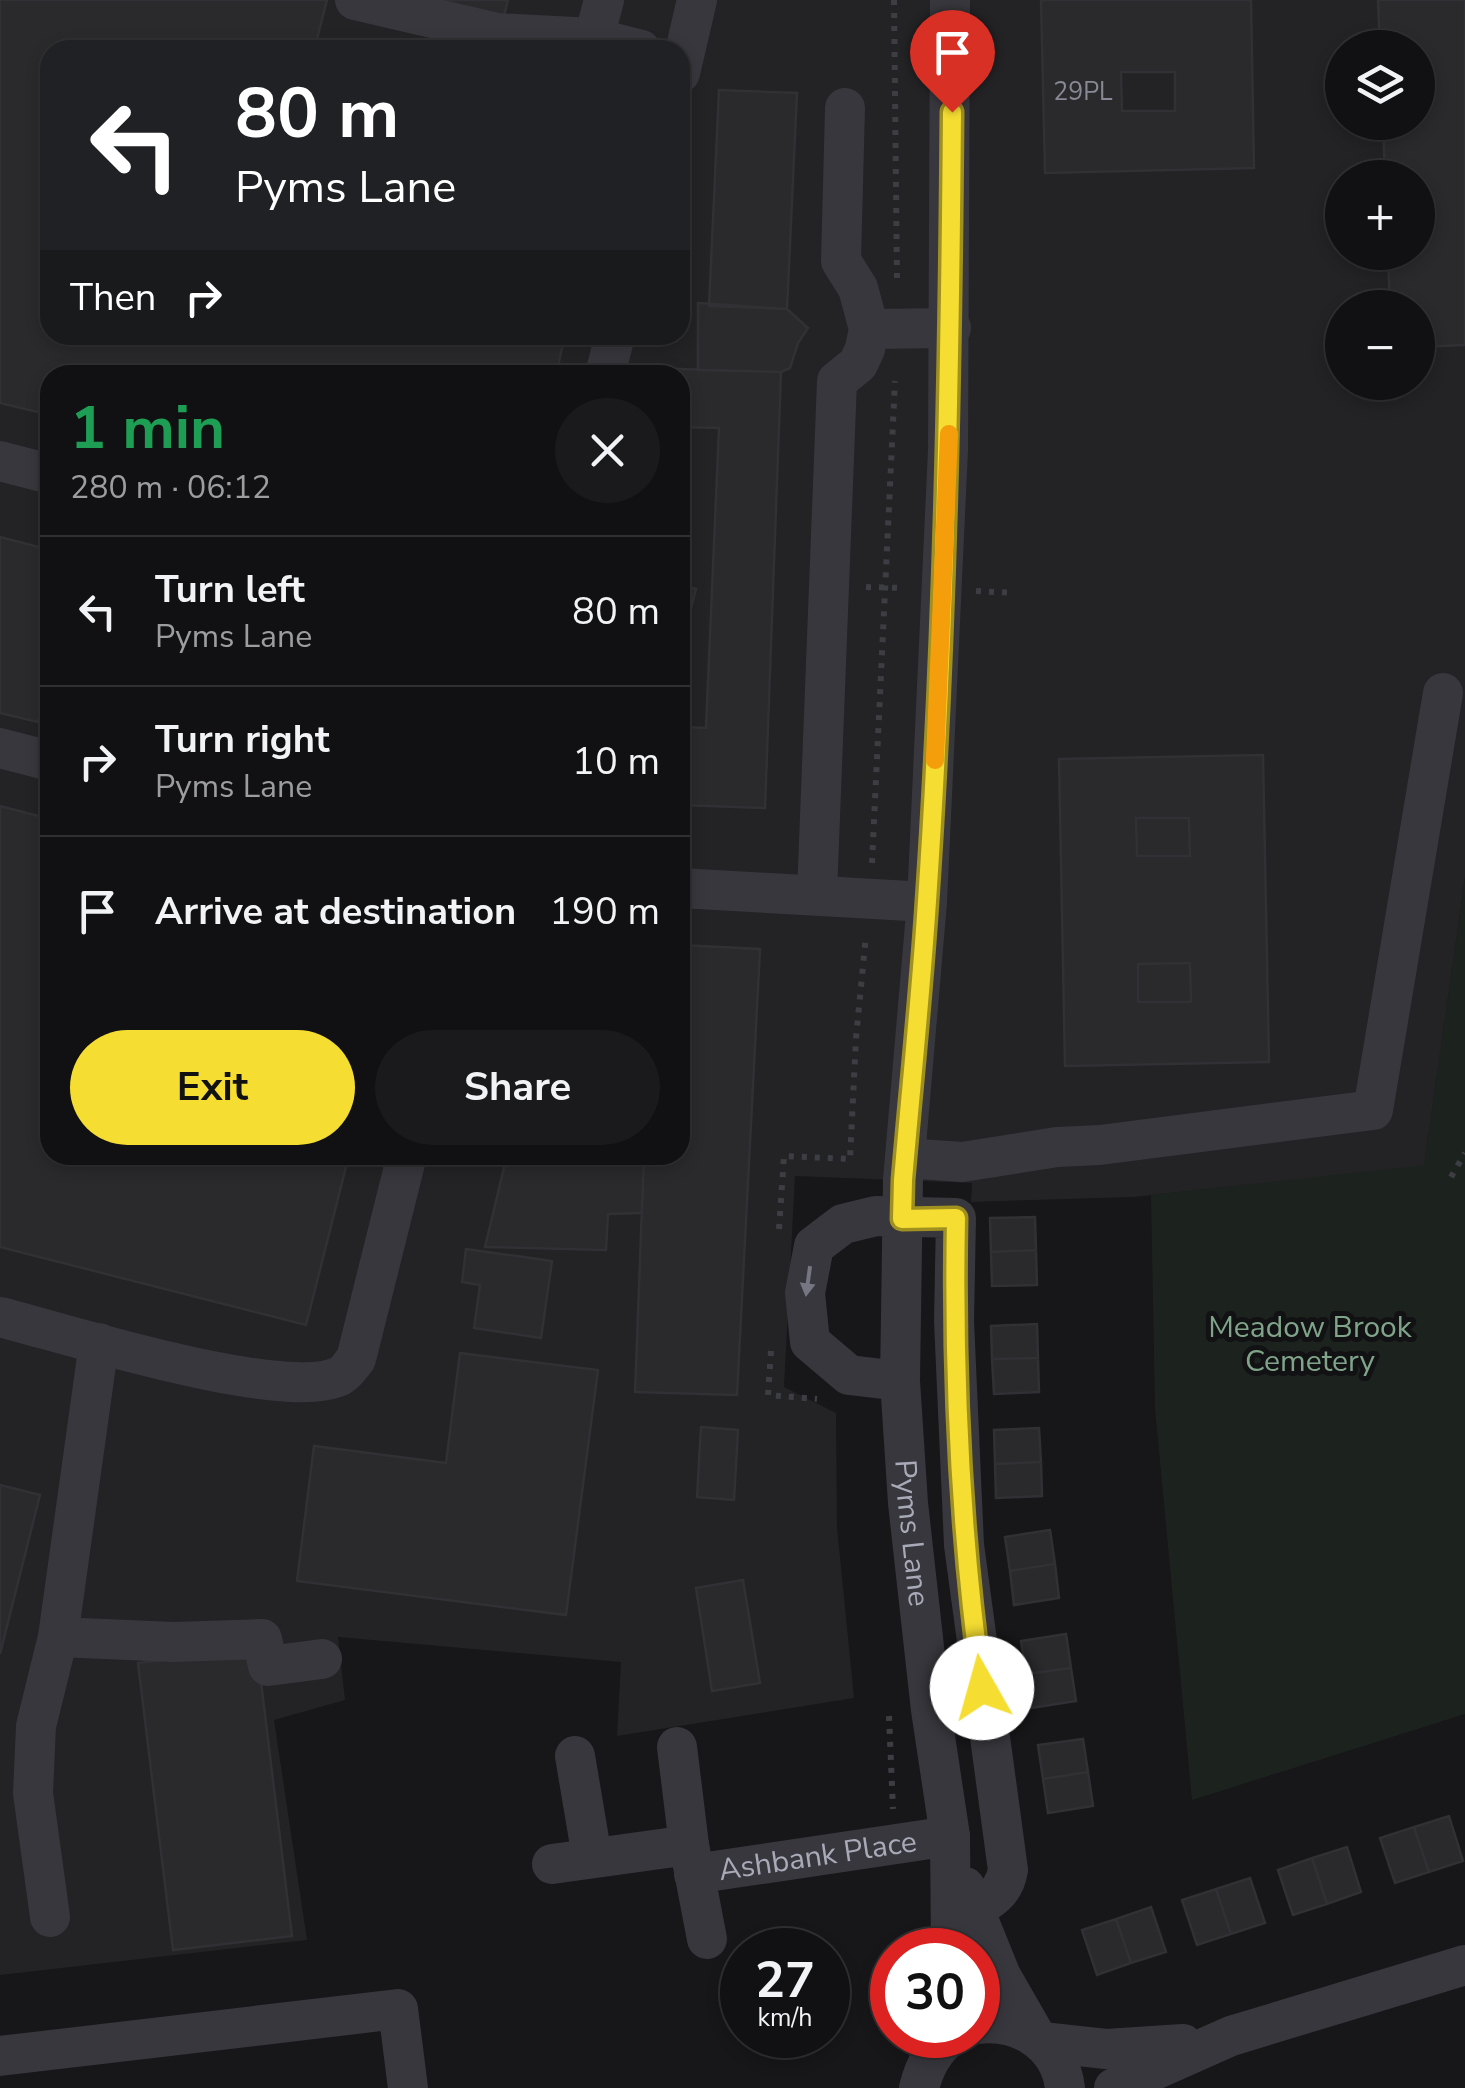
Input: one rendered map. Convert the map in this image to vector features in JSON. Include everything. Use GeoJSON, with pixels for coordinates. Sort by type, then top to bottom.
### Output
{"type":"FeatureCollection","features":[{"type":"Feature","properties":{"kind":"street"},"geometry":{"type":"LineString","coordinates":[[356,0],[496,33],[599,19],[627,40]]}},
{"type":"Feature","properties":{"kind":"street"},"geometry":{"type":"LineString","coordinates":[[687,40],[697,0]]}},
{"type":"Feature","properties":{"kind":"street","name":"Pyms Lane"},"geometry":{"type":"LineString","coordinates":[[950,0],[951,328],[938,696],[927,902],[903,1186],[900,1381],[910,1522],[958,1924],[1001,1976],[1039,2040],[1056,2058],[1065,2088]]}},
{"type":"Feature","properties":{"kind":"street"},"geometry":{"type":"LineString","coordinates":[[845,108],[841,261],[883,329]]}},
{"type":"Feature","properties":{"kind":"street"},"geometry":{"type":"LineString","coordinates":[[883,329],[951,328]]}},
{"type":"Feature","properties":{"kind":"street"},"geometry":{"type":"LineString","coordinates":[[817,894],[837,380],[858,364],[883,329]]}},
{"type":"Feature","properties":{"kind":"street"},"geometry":{"type":"LineString","coordinates":[[0,461],[40,471]]}},
{"type":"Feature","properties":{"kind":"street"},"geometry":{"type":"LineString","coordinates":[[900,1381],[849,1375],[810,1342],[805,1293],[814,1246],[843,1224],[876,1216],[903,1186],[962,1162],[1056,1147],[1100,1145],[1373,1110],[1443,692]]}},
{"type":"Feature","properties":{"kind":"street"},"geometry":{"type":"LineString","coordinates":[[0,748],[40,758]]}},
{"type":"Feature","properties":{"kind":"street"},"geometry":{"type":"LineString","coordinates":[[690,888],[927,902]]}},
{"type":"Feature","properties":{"kind":"street"},"geometry":{"type":"LineString","coordinates":[[0,1317],[260,1380],[313,1382],[342,1375],[356,1359],[404,1165]]}},
{"type":"Feature","properties":{"kind":"street","name":"Pyms Lane"},"geometry":{"type":"LineString","coordinates":[[903,1186],[956,1218],[954,1321],[964,1545],[1008,1870],[1006,1884],[997,1895],[958,1924]]}},
{"type":"Feature","properties":{"kind":"street"},"geometry":{"type":"LineString","coordinates":[[50,1917],[33,1793],[36,1726],[58,1637],[99,1343]]}},
{"type":"Feature","properties":{"kind":"street"},"geometry":{"type":"LineString","coordinates":[[58,1637],[174,1642],[262,1639],[268,1666],[322,1658]]}},
{"type":"Feature","properties":{"kind":"street"},"geometry":{"type":"LineString","coordinates":[[677,1747],[691,1860],[707,1939]]}},
{"type":"Feature","properties":{"kind":"street"},"geometry":{"type":"LineString","coordinates":[[575,1756],[592,1857]]}},
{"type":"Feature","properties":{"kind":"street","name":"Ashbank Place"},"geometry":{"type":"LineString","coordinates":[[552,1864],[592,1857],[691,1860],[950,1841]]}},
{"type":"Feature","properties":{"kind":"street"},"geometry":{"type":"LineString","coordinates":[[1114,2088],[1231,2036],[1465,1965]]}},
{"type":"Feature","properties":{"kind":"street"},"geometry":{"type":"LineString","coordinates":[[0,2056],[398,2009],[408,2088]]}},
{"type":"Feature","properties":{"kind":"street"},"geometry":{"type":"LineString","coordinates":[[1000,2023],[1039,2040],[1073,2048],[1141,2049],[1231,2036]]}},
{"type":"Feature","properties":{"kind":"path"},"geometry":{"type":"LineString","coordinates":[[779,1235],[784,1156],[850,1158],[856,1038],[870,897],[894,0]]}},
{"type":"Feature","properties":{"kind":"path"},"geometry":{"type":"LineString","coordinates":[[1450,1177],[1465,1153]]}},
{"type":"Feature","properties":{"kind":"path"},"geometry":{"type":"LineString","coordinates":[[772,1335],[768,1394],[823,1400]]}},
{"type":"Feature","properties":{"kind":"path"},"geometry":{"type":"LineString","coordinates":[[889,1704],[894,1843]]}},
{"type":"Feature","properties":{"kind":"shaded area"},"geometry":{"type":"Polygon","coordinates":[[[0,0],[1465,0],[1465,878],[1424,1166],[1133,1197],[971,1202],[972,1183],[795,1176],[784,1387],[836,1413],[837,1527],[854,1698],[617,1736],[621,1662],[338,1637],[345,1700],[274,1720],[307,1940],[0,1975],[0,0]]]}},
{"type":"Feature","properties":{"kind":"green space","name":"Meadow Brook Cemetery"},"geometry":{"type":"Polygon","coordinates":[[[1465,878],[1465,1714],[1192,1800],[1155,1408],[1151,1195],[1424,1165],[1465,878]]]}},
{"type":"Feature","properties":{"kind":"building"},"geometry":{"type":"Polygon","coordinates":[[[0,0],[327,0],[317,39],[321,40],[40,40],[40,345],[563,345],[558,365],[40,365],[40,413],[0,403],[0,0]]]}},
{"type":"Feature","properties":{"kind":"building"},"geometry":{"type":"Polygon","coordinates":[[[421,0],[508,0],[503,20],[421,0]]]}},
{"type":"Feature","properties":{"kind":"building"},"geometry":{"type":"Polygon","coordinates":[[[1041,0],[1251,0],[1254,168],[1045,173],[1041,0]],[[1121,72],[1122,111],[1175,111],[1175,72],[1121,72]]]}},
{"type":"Feature","properties":{"kind":"building"},"geometry":{"type":"Polygon","coordinates":[[[1378,0],[1465,0],[1465,345],[1435,346],[1435,290],[1389,290],[1389,270],[1435,270],[1435,160],[1384,160],[1384,140],[1435,140],[1435,30],[1379,30],[1378,0]]]}},
{"type":"Feature","properties":{"kind":"building"},"geometry":{"type":"Polygon","coordinates":[[[719,90],[797,93],[787,309],[709,306],[719,90]]]}},
{"type":"Feature","properties":{"kind":"building"},"geometry":{"type":"Polygon","coordinates":[[[698,303],[787,309],[808,328],[790,368],[781,372],[698,370],[698,303]]]}},
{"type":"Feature","properties":{"kind":"building"},"geometry":{"type":"Polygon","coordinates":[[[690,369],[781,372],[765,808],[690,805],[690,727],[706,728],[719,428],[690,427],[690,369]]]}},
{"type":"Feature","properties":{"kind":"building"},"geometry":{"type":"Polygon","coordinates":[[[0,537],[40,547],[40,713],[38,722],[0,713],[0,537]]]}},
{"type":"Feature","properties":{"kind":"building"},"geometry":{"type":"Polygon","coordinates":[[[690,588],[696,589],[690,612],[690,588]]]}},
{"type":"Feature","properties":{"kind":"building"},"geometry":{"type":"Polygon","coordinates":[[[1263,755],[1269,1062],[1065,1066],[1059,759],[1263,755]],[[1136,818],[1137,856],[1190,856],[1189,818],[1136,818]],[[1190,963],[1138,964],[1138,1002],[1191,1002],[1190,963]]]}},
{"type":"Feature","properties":{"kind":"building"},"geometry":{"type":"Polygon","coordinates":[[[0,806],[40,816],[40,1165],[346,1165],[306,1325],[0,1247],[0,806]]]}},
{"type":"Feature","properties":{"kind":"building"},"geometry":{"type":"Polygon","coordinates":[[[1136,818],[1189,818],[1190,856],[1137,856],[1136,818]]]}},
{"type":"Feature","properties":{"kind":"building"},"geometry":{"type":"Polygon","coordinates":[[[690,946],[760,949],[737,1395],[635,1392],[644,1165],[690,1165],[690,946]]]}},
{"type":"Feature","properties":{"kind":"building"},"geometry":{"type":"Polygon","coordinates":[[[1190,963],[1191,1002],[1138,1002],[1138,964],[1190,963]]]}},
{"type":"Feature","properties":{"kind":"building"},"geometry":{"type":"Polygon","coordinates":[[[505,1165],[644,1165],[642,1213],[608,1214],[606,1250],[485,1247],[505,1165]]]}},
{"type":"Feature","properties":{"kind":"building"},"geometry":{"type":"Polygon","coordinates":[[[1035,1217],[1036,1250],[991,1252],[990,1218],[1035,1217]]]}},
{"type":"Feature","properties":{"kind":"building"},"geometry":{"type":"Polygon","coordinates":[[[466,1249],[552,1261],[541,1338],[474,1328],[480,1285],[462,1282],[466,1249]]]}},
{"type":"Feature","properties":{"kind":"building"},"geometry":{"type":"Polygon","coordinates":[[[1036,1250],[1037,1285],[992,1286],[991,1252],[1036,1250]]]}},
{"type":"Feature","properties":{"kind":"building"},"geometry":{"type":"Polygon","coordinates":[[[1037,1324],[1038,1358],[992,1359],[991,1326],[1037,1324]]]}},
{"type":"Feature","properties":{"kind":"building"},"geometry":{"type":"Polygon","coordinates":[[[460,1353],[598,1370],[566,1615],[297,1581],[314,1446],[446,1463],[460,1353]]]}},
{"type":"Feature","properties":{"kind":"building"},"geometry":{"type":"Polygon","coordinates":[[[1038,1358],[1039,1392],[994,1394],[992,1359],[1038,1358]]]}},
{"type":"Feature","properties":{"kind":"building"},"geometry":{"type":"Polygon","coordinates":[[[701,1427],[738,1430],[734,1500],[697,1497],[701,1427]]]}},
{"type":"Feature","properties":{"kind":"building"},"geometry":{"type":"Polygon","coordinates":[[[1039,1428],[1041,1462],[995,1464],[994,1430],[1039,1428]]]}},
{"type":"Feature","properties":{"kind":"building"},"geometry":{"type":"Polygon","coordinates":[[[1041,1462],[1042,1496],[996,1498],[995,1464],[1041,1462]]]}},
{"type":"Feature","properties":{"kind":"building"},"geometry":{"type":"Polygon","coordinates":[[[0,1485],[40,1495],[0,1654],[0,1485]]]}},
{"type":"Feature","properties":{"kind":"building"},"geometry":{"type":"Polygon","coordinates":[[[1050,1530],[1055,1564],[1010,1571],[1005,1537],[1050,1530]]]}},
{"type":"Feature","properties":{"kind":"building"},"geometry":{"type":"Polygon","coordinates":[[[1055,1564],[1059,1598],[1014,1605],[1010,1571],[1055,1564]]]}},
{"type":"Feature","properties":{"kind":"building"},"geometry":{"type":"Polygon","coordinates":[[[743,1580],[760,1683],[712,1691],[696,1588],[743,1580]]]}},
{"type":"Feature","properties":{"kind":"building"},"geometry":{"type":"Polygon","coordinates":[[[1066,1634],[1071,1668],[1026,1674],[1021,1641],[1066,1634]]]}},
{"type":"Feature","properties":{"kind":"building"},"geometry":{"type":"Polygon","coordinates":[[[257,1649],[292,1936],[173,1950],[138,1663],[257,1649]]]}},
{"type":"Feature","properties":{"kind":"building"},"geometry":{"type":"Polygon","coordinates":[[[1071,1668],[1076,1701],[1031,1708],[1026,1674],[1071,1668]]]}},
{"type":"Feature","properties":{"kind":"building"},"geometry":{"type":"Polygon","coordinates":[[[1083,1739],[1088,1772],[1043,1779],[1038,1745],[1083,1739]]]}},
{"type":"Feature","properties":{"kind":"building"},"geometry":{"type":"Polygon","coordinates":[[[1088,1772],[1093,1806],[1048,1813],[1043,1779],[1088,1772]]]}},
{"type":"Feature","properties":{"kind":"building"},"geometry":{"type":"Polygon","coordinates":[[[1449,1816],[1463,1861],[1429,1872],[1414,1827],[1449,1816]]]}},
{"type":"Feature","properties":{"kind":"building"},"geometry":{"type":"Polygon","coordinates":[[[1414,1827],[1429,1872],[1395,1883],[1380,1838],[1414,1827]]]}},
{"type":"Feature","properties":{"kind":"building"},"geometry":{"type":"Polygon","coordinates":[[[1347,1847],[1361,1892],[1327,1904],[1312,1858],[1347,1847]]]}},
{"type":"Feature","properties":{"kind":"building"},"geometry":{"type":"Polygon","coordinates":[[[1312,1858],[1327,1904],[1293,1915],[1278,1870],[1312,1858]]]}},
{"type":"Feature","properties":{"kind":"building"},"geometry":{"type":"Polygon","coordinates":[[[1250,1878],[1265,1923],[1231,1934],[1216,1889],[1250,1878]]]}},
{"type":"Feature","properties":{"kind":"building"},"geometry":{"type":"Polygon","coordinates":[[[1216,1889],[1231,1934],[1197,1945],[1182,1900],[1216,1889]]]}},
{"type":"Feature","properties":{"kind":"building"},"geometry":{"type":"Polygon","coordinates":[[[1151,1907],[1166,1952],[1131,1963],[1116,1919],[1151,1907]]]}},
{"type":"Feature","properties":{"kind":"building"},"geometry":{"type":"Polygon","coordinates":[[[1116,1919],[1131,1963],[1097,1975],[1082,1930],[1116,1919]]]}},
{"type":"Feature","properties":{"kind":"slow traffic"},"geometry":{"type":"LineString","coordinates":[[935,760],[949,434]]}},
{"type":"Feature","properties":{"kind":"route"},"geometry":{"type":"LineString","coordinates":[[952,112],[951,328],[938,713],[902,1219],[956,1218],[957,1432],[964,1545],[982,1688]]}}]}
